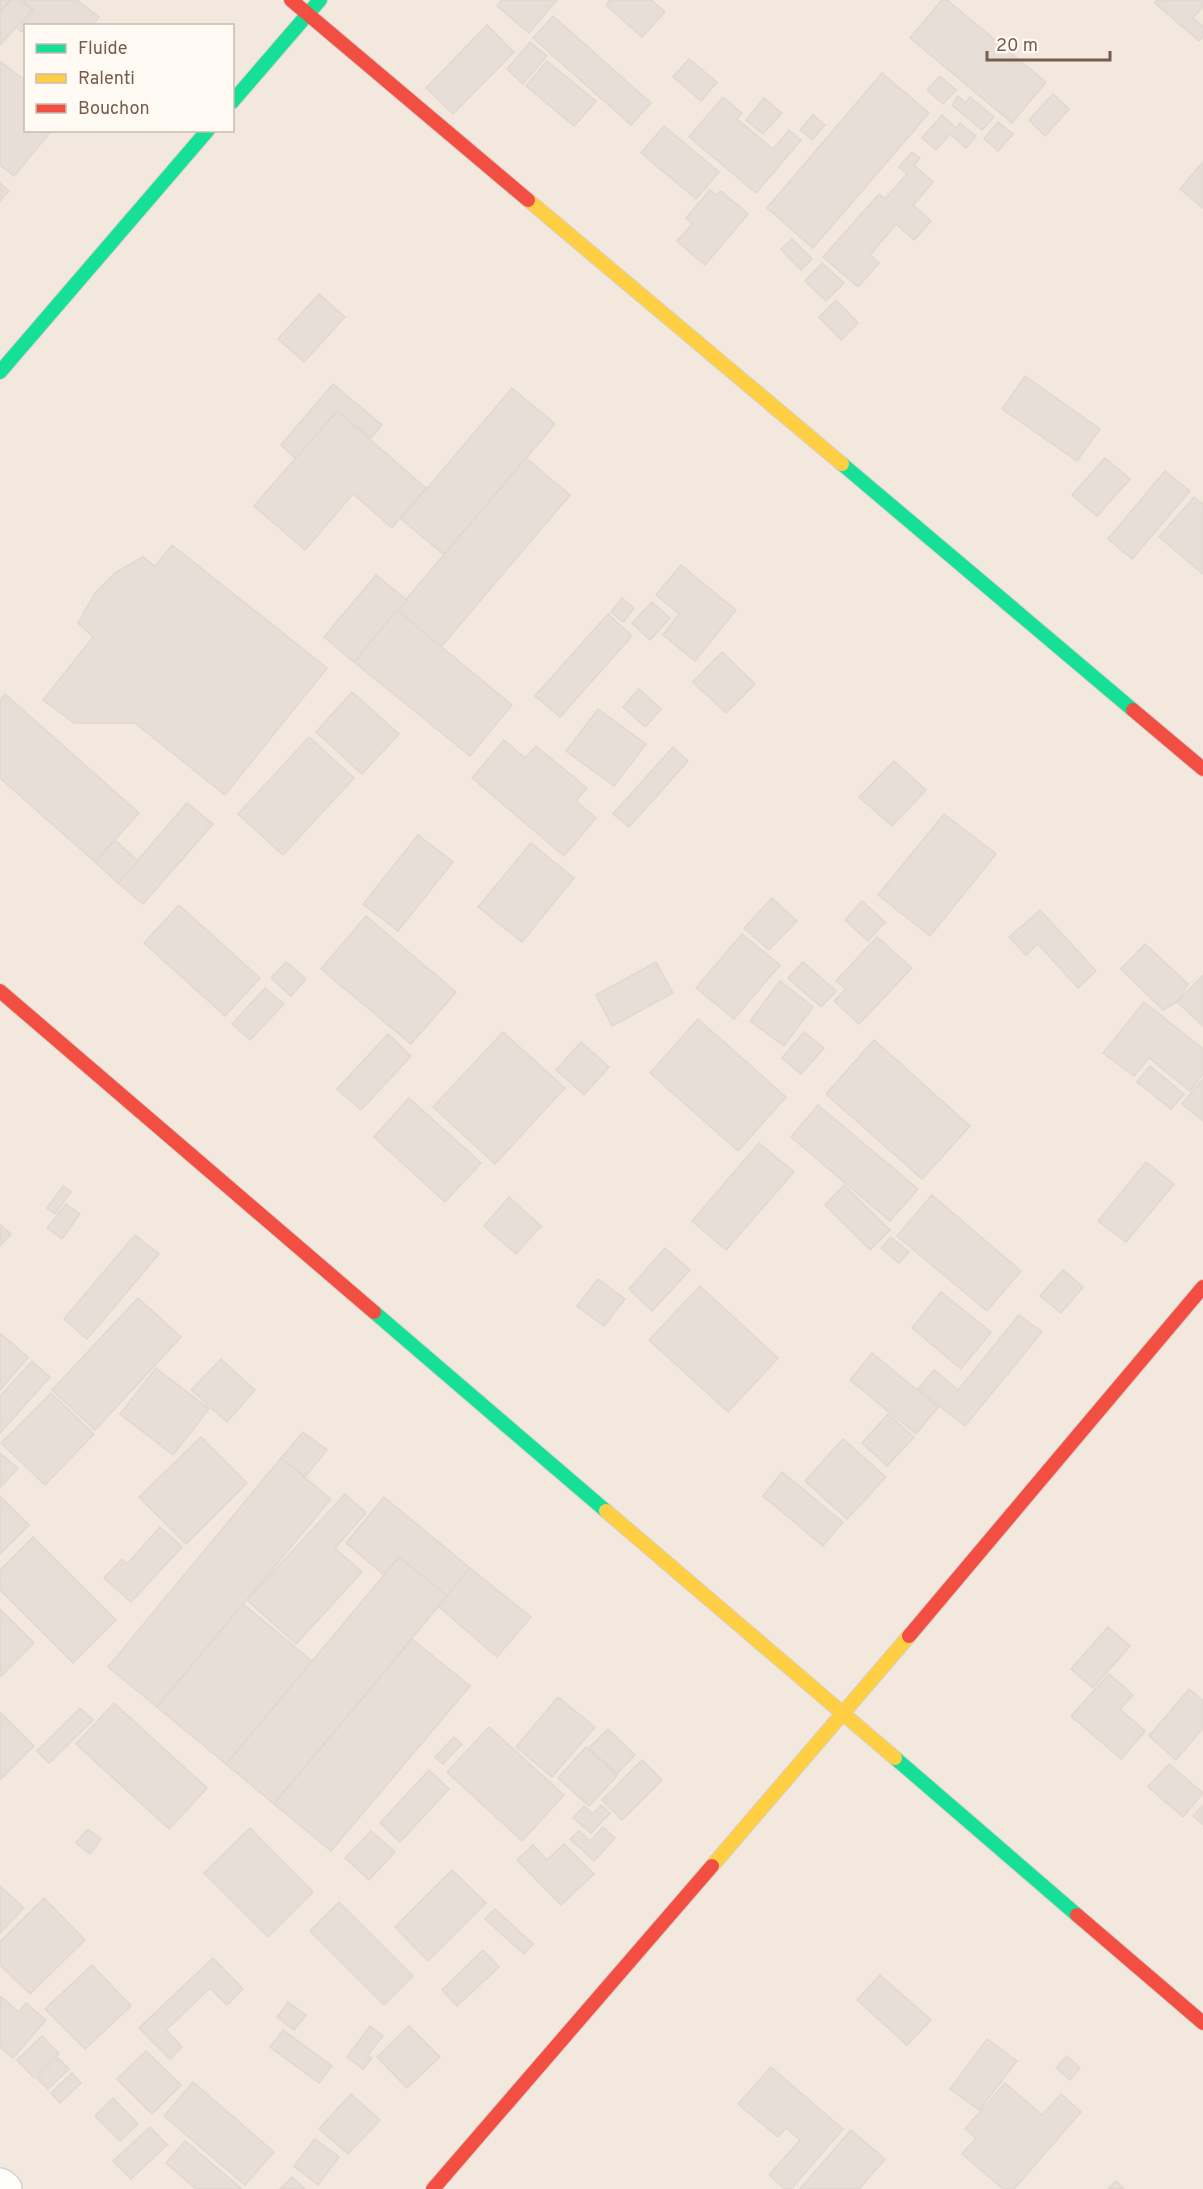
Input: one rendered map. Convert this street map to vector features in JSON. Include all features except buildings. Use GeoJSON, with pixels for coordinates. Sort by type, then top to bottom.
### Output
{"type":"FeatureCollection","features":[{"type":"Feature","properties":{"kind":"street"},"geometry":{"type":"LineString","coordinates":[[291,0],[1203,769]]}},
{"type":"Feature","properties":{"kind":"street"},"geometry":{"type":"LineString","coordinates":[[234,100],[320,0]]}},
{"type":"Feature","properties":{"kind":"street"},"geometry":{"type":"LineString","coordinates":[[0,372],[206,132]]}},
{"type":"Feature","properties":{"kind":"street"},"geometry":{"type":"LineString","coordinates":[[0,991],[1203,2023]]}},
{"type":"Feature","properties":{"kind":"street"},"geometry":{"type":"LineString","coordinates":[[433,2189],[843,1714],[1203,1287]]}},
{"type":"Feature","properties":{"kind":"street"},"geometry":{"type":"LineString","coordinates":[[0,2185],[5,2189]]}},
{"type":"Feature","properties":{"kind":"shaded area"},"geometry":{"type":"Polygon","coordinates":[[[0,0],[1203,0],[1203,2189],[0,2189],[0,0]]]}},
{"type":"Feature","properties":{"kind":"traffic: fast"},"geometry":{"type":"LineString","coordinates":[[234,100],[320,0]]}},
{"type":"Feature","properties":{"kind":"traffic: fast"},"geometry":{"type":"LineString","coordinates":[[0,372],[206,132]]}},
{"type":"Feature","properties":{"kind":"traffic: fast"},"geometry":{"type":"LineString","coordinates":[[842,464],[1133,710]]}},
{"type":"Feature","properties":{"kind":"traffic: fast"},"geometry":{"type":"LineString","coordinates":[[374,1312],[606,1511]]}},
{"type":"Feature","properties":{"kind":"traffic: fast"},"geometry":{"type":"LineString","coordinates":[[895,1758],[1077,1915]]}},
{"type":"Feature","properties":{"kind":"traffic: slow"},"geometry":{"type":"LineString","coordinates":[[528,200],[842,464]]}},
{"type":"Feature","properties":{"kind":"traffic: slow"},"geometry":{"type":"LineString","coordinates":[[606,1511],[895,1758]]}},
{"type":"Feature","properties":{"kind":"traffic: slow"},"geometry":{"type":"LineString","coordinates":[[712,1866],[909,1636]]}},
{"type":"Feature","properties":{"kind":"traffic: jam"},"geometry":{"type":"LineString","coordinates":[[291,0],[528,200]]}},
{"type":"Feature","properties":{"kind":"traffic: jam"},"geometry":{"type":"LineString","coordinates":[[1133,710],[1203,769]]}},
{"type":"Feature","properties":{"kind":"traffic: jam"},"geometry":{"type":"LineString","coordinates":[[0,991],[374,1312]]}},
{"type":"Feature","properties":{"kind":"traffic: jam"},"geometry":{"type":"LineString","coordinates":[[909,1636],[1203,1287]]}},
{"type":"Feature","properties":{"kind":"traffic: jam"},"geometry":{"type":"LineString","coordinates":[[433,2189],[712,1866]]}},
{"type":"Feature","properties":{"kind":"traffic: jam"},"geometry":{"type":"LineString","coordinates":[[1077,1915],[1203,2023]]}}]}
